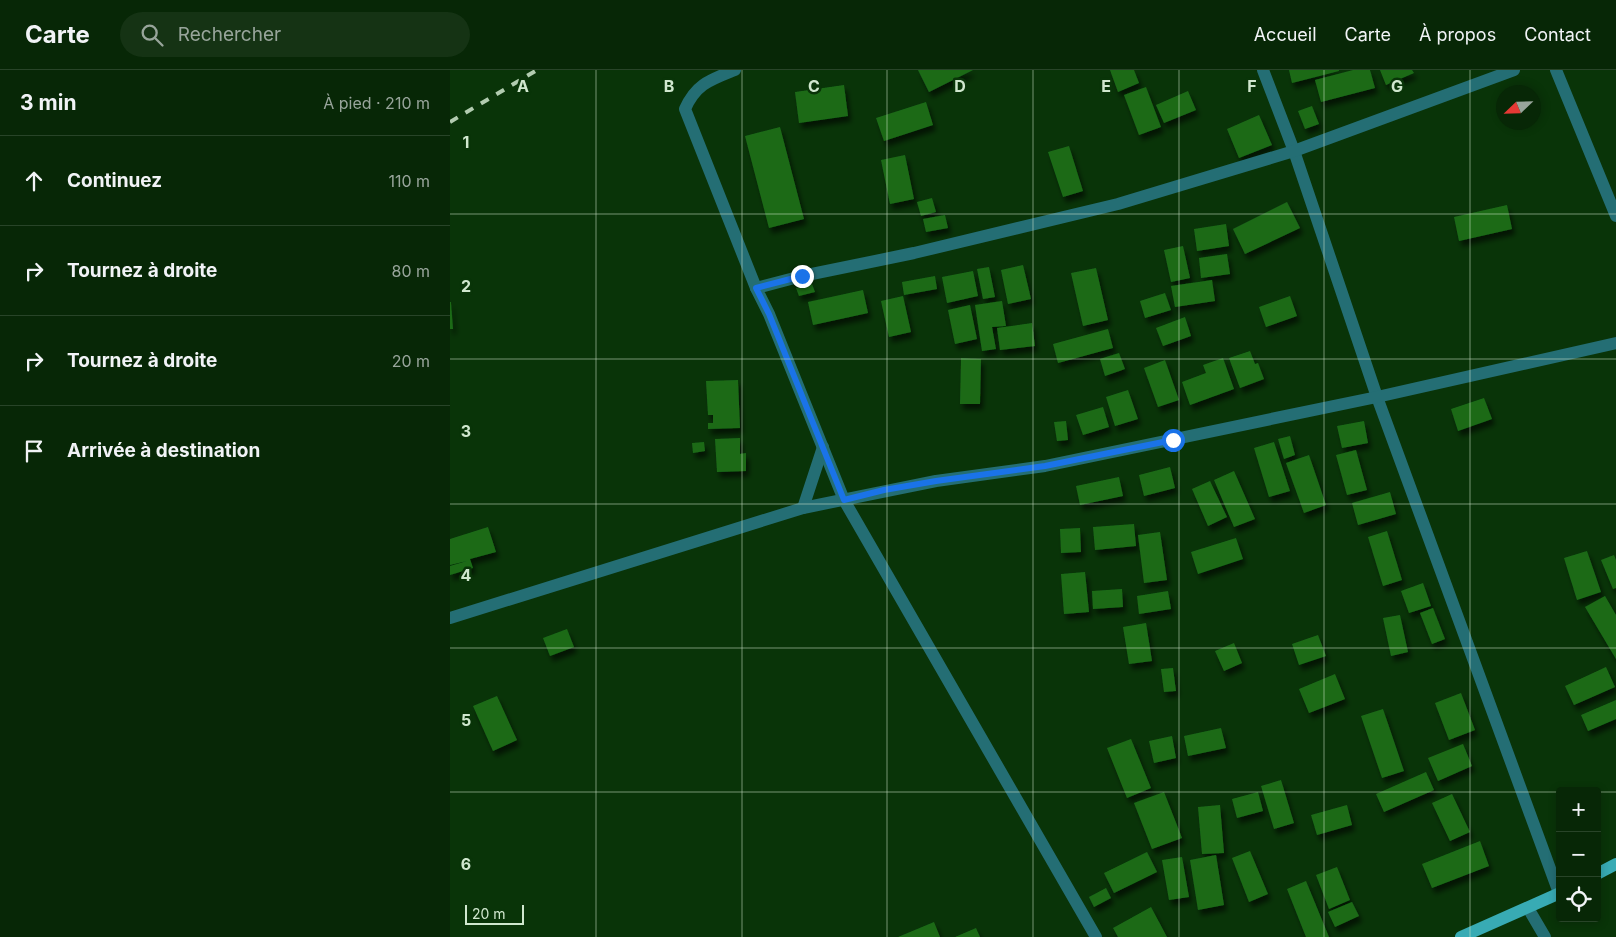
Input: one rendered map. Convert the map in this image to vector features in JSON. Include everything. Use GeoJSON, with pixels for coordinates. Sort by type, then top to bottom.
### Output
{"type":"FeatureCollection","features":[{"type":"Feature","properties":{"kind":"main road"},"geometry":{"type":"LineString","coordinates":[[1601,872],[1616,864]]}},
{"type":"Feature","properties":{"kind":"main road"},"geometry":{"type":"LineString","coordinates":[[1461,937],[1556,894]]}},
{"type":"Feature","properties":{"kind":"street"},"geometry":{"type":"LineString","coordinates":[[735,70],[702,85],[691,96],[685,109],[756,288],[769,314],[844,500],[1096,937]]}},
{"type":"Feature","properties":{"kind":"street"},"geometry":{"type":"LineString","coordinates":[[1264,70],[1294,151],[1377,397],[1556,885]]}},
{"type":"Feature","properties":{"kind":"street"},"geometry":{"type":"LineString","coordinates":[[756,288],[802,276],[914,253],[1118,204],[1294,151],[1514,70]]}},
{"type":"Feature","properties":{"kind":"street"},"geometry":{"type":"LineString","coordinates":[[1556,70],[1616,216]]}},
{"type":"Feature","properties":{"kind":"street"},"geometry":{"type":"LineString","coordinates":[[450,618],[803,508],[884,490],[1045,466],[1377,397],[1616,343]]}},
{"type":"Feature","properties":{"kind":"street"},"geometry":{"type":"LineString","coordinates":[[803,508],[823,447]]}},
{"type":"Feature","properties":{"kind":"street"},"geometry":{"type":"LineString","coordinates":[[1528,908],[1544,937]]}},
{"type":"Feature","properties":{"kind":"building"},"geometry":{"type":"Polygon","coordinates":[[[918,70],[973,70],[929,92],[918,70]]]}},
{"type":"Feature","properties":{"kind":"building"},"geometry":{"type":"Polygon","coordinates":[[[1110,70],[1134,70],[1139,83],[1118,92],[1110,70]]]}},
{"type":"Feature","properties":{"kind":"building"},"geometry":{"type":"Polygon","coordinates":[[[1289,70],[1339,70],[1339,71],[1292,83],[1289,70]]]}},
{"type":"Feature","properties":{"kind":"building"},"geometry":{"type":"Polygon","coordinates":[[[1353,70],[1370,70],[1375,88],[1321,102],[1315,80],[1353,70]]]}},
{"type":"Feature","properties":{"kind":"building"},"geometry":{"type":"Polygon","coordinates":[[[1380,70],[1412,70],[1414,73],[1386,85],[1380,70]]]}},
{"type":"Feature","properties":{"kind":"building"},"geometry":{"type":"Polygon","coordinates":[[[844,85],[848,116],[799,123],[795,92],[844,85]]]}},
{"type":"Feature","properties":{"kind":"building"},"geometry":{"type":"Polygon","coordinates":[[[1146,87],[1161,127],[1139,135],[1124,95],[1146,87]]]}},
{"type":"Feature","properties":{"kind":"building"},"geometry":{"type":"Polygon","coordinates":[[[1188,91],[1196,110],[1164,123],[1156,105],[1188,91]]]}},
{"type":"Feature","properties":{"kind":"building"},"geometry":{"type":"Polygon","coordinates":[[[926,102],[933,125],[884,141],[876,118],[926,102]]]}},
{"type":"Feature","properties":{"kind":"building"},"geometry":{"type":"Polygon","coordinates":[[[1312,106],[1319,124],[1305,129],[1298,111],[1312,106]]]}},
{"type":"Feature","properties":{"kind":"building"},"geometry":{"type":"Polygon","coordinates":[[[1259,115],[1272,145],[1239,158],[1227,129],[1259,115]]]}},
{"type":"Feature","properties":{"kind":"building"},"geometry":{"type":"Polygon","coordinates":[[[780,127],[804,219],[769,228],[745,136],[780,127]]]}},
{"type":"Feature","properties":{"kind":"building"},"geometry":{"type":"Polygon","coordinates":[[[1069,146],[1083,191],[1063,197],[1048,152],[1069,146]]]}},
{"type":"Feature","properties":{"kind":"building"},"geometry":{"type":"Polygon","coordinates":[[[905,155],[914,199],[890,204],[881,160],[905,155]]]}},
{"type":"Feature","properties":{"kind":"building"},"geometry":{"type":"Polygon","coordinates":[[[932,198],[936,212],[921,216],[917,202],[932,198]]]}},
{"type":"Feature","properties":{"kind":"building"},"geometry":{"type":"Polygon","coordinates":[[[1287,202],[1300,228],[1245,254],[1233,229],[1287,202]]]}},
{"type":"Feature","properties":{"kind":"building"},"geometry":{"type":"Polygon","coordinates":[[[1507,205],[1512,229],[1459,241],[1454,217],[1507,205]]]}},
{"type":"Feature","properties":{"kind":"building"},"geometry":{"type":"Polygon","coordinates":[[[945,215],[948,228],[926,232],[923,219],[945,215]]]}},
{"type":"Feature","properties":{"kind":"building"},"geometry":{"type":"Polygon","coordinates":[[[1226,224],[1229,246],[1197,251],[1194,229],[1226,224]]]}},
{"type":"Feature","properties":{"kind":"building"},"geometry":{"type":"Polygon","coordinates":[[[1183,246],[1190,278],[1171,282],[1164,250],[1183,246]]]}},
{"type":"Feature","properties":{"kind":"building"},"geometry":{"type":"Polygon","coordinates":[[[1227,254],[1230,274],[1201,278],[1199,258],[1227,254]]]}},
{"type":"Feature","properties":{"kind":"building"},"geometry":{"type":"Polygon","coordinates":[[[1023,265],[1031,299],[1008,304],[1001,270],[1023,265]]]}},
{"type":"Feature","properties":{"kind":"building"},"geometry":{"type":"Polygon","coordinates":[[[989,267],[995,297],[983,299],[977,269],[989,267]]]}},
{"type":"Feature","properties":{"kind":"building"},"geometry":{"type":"Polygon","coordinates":[[[1096,268],[1108,320],[1083,326],[1071,273],[1096,268]]]}},
{"type":"Feature","properties":{"kind":"building"},"geometry":{"type":"Polygon","coordinates":[[[973,271],[978,296],[947,303],[942,277],[973,271]]]}},
{"type":"Feature","properties":{"kind":"building"},"geometry":{"type":"Polygon","coordinates":[[[935,276],[937,289],[904,295],[902,282],[935,276]]]}},
{"type":"Feature","properties":{"kind":"building"},"geometry":{"type":"Polygon","coordinates":[[[1212,280],[1215,301],[1175,307],[1171,286],[1212,280]]]}},
{"type":"Feature","properties":{"kind":"building"},"geometry":{"type":"Polygon","coordinates":[[[812,284],[815,292],[799,296],[796,288],[812,284]]]}},
{"type":"Feature","properties":{"kind":"building"},"geometry":{"type":"Polygon","coordinates":[[[863,290],[868,313],[813,325],[808,302],[863,290]]]}},
{"type":"Feature","properties":{"kind":"building"},"geometry":{"type":"Polygon","coordinates":[[[1165,293],[1171,310],[1145,318],[1140,301],[1165,293]]]}},
{"type":"Feature","properties":{"kind":"building"},"geometry":{"type":"Polygon","coordinates":[[[903,296],[911,332],[889,337],[881,301],[903,296]]]}},
{"type":"Feature","properties":{"kind":"building"},"geometry":{"type":"Polygon","coordinates":[[[1290,296],[1297,316],[1266,327],[1259,307],[1290,296]]]}},
{"type":"Feature","properties":{"kind":"building"},"geometry":{"type":"Polygon","coordinates":[[[1002,301],[1006,326],[992,327],[996,349],[982,351],[975,305],[1002,301]]]}},
{"type":"Feature","properties":{"kind":"building"},"geometry":{"type":"Polygon","coordinates":[[[451,302],[453,329],[450,329],[451,302]]]}},
{"type":"Feature","properties":{"kind":"building"},"geometry":{"type":"Polygon","coordinates":[[[970,305],[977,339],[955,344],[948,310],[970,305]]]}},
{"type":"Feature","properties":{"kind":"building"},"geometry":{"type":"Polygon","coordinates":[[[1185,317],[1191,336],[1163,346],[1156,328],[1185,317]]]}},
{"type":"Feature","properties":{"kind":"building"},"geometry":{"type":"Polygon","coordinates":[[[1032,323],[1035,346],[1000,350],[997,328],[1032,323]]]}},
{"type":"Feature","properties":{"kind":"building"},"geometry":{"type":"Polygon","coordinates":[[[1108,329],[1113,348],[1058,363],[1053,344],[1108,329]]]}},
{"type":"Feature","properties":{"kind":"building"},"geometry":{"type":"Polygon","coordinates":[[[1250,351],[1255,364],[1258,363],[1264,379],[1240,388],[1229,358],[1250,351]]]}},
{"type":"Feature","properties":{"kind":"building"},"geometry":{"type":"Polygon","coordinates":[[[1119,353],[1125,369],[1105,376],[1100,359],[1119,353]]]}},
{"type":"Feature","properties":{"kind":"building"},"geometry":{"type":"Polygon","coordinates":[[[961,358],[981,359],[980,404],[960,404],[961,358]]]}},
{"type":"Feature","properties":{"kind":"building"},"geometry":{"type":"Polygon","coordinates":[[[1223,358],[1234,389],[1190,405],[1182,382],[1206,373],[1203,365],[1223,358]]]}},
{"type":"Feature","properties":{"kind":"building"},"geometry":{"type":"Polygon","coordinates":[[[1165,360],[1179,400],[1158,407],[1144,368],[1165,360]]]}},
{"type":"Feature","properties":{"kind":"building"},"geometry":{"type":"Polygon","coordinates":[[[738,380],[740,428],[708,429],[708,423],[713,423],[713,415],[708,415],[706,381],[738,380]]]}},
{"type":"Feature","properties":{"kind":"building"},"geometry":{"type":"Polygon","coordinates":[[[1128,390],[1138,419],[1115,426],[1106,397],[1128,390]]]}},
{"type":"Feature","properties":{"kind":"building"},"geometry":{"type":"Polygon","coordinates":[[[1484,398],[1492,419],[1458,431],[1451,409],[1484,398]]]}},
{"type":"Feature","properties":{"kind":"building"},"geometry":{"type":"Polygon","coordinates":[[[1103,407],[1109,427],[1083,435],[1076,415],[1103,407]]]}},
{"type":"Feature","properties":{"kind":"building"},"geometry":{"type":"Polygon","coordinates":[[[1066,421],[1068,440],[1057,441],[1054,422],[1066,421]]]}},
{"type":"Feature","properties":{"kind":"building"},"geometry":{"type":"Polygon","coordinates":[[[1364,421],[1368,443],[1342,448],[1337,426],[1364,421]]]}},
{"type":"Feature","properties":{"kind":"building"},"geometry":{"type":"Polygon","coordinates":[[[1290,436],[1295,455],[1284,459],[1278,439],[1290,436]]]}},
{"type":"Feature","properties":{"kind":"building"},"geometry":{"type":"Polygon","coordinates":[[[740,438],[740,454],[746,453],[746,471],[717,472],[715,439],[740,438]]]}},
{"type":"Feature","properties":{"kind":"building"},"geometry":{"type":"Polygon","coordinates":[[[704,442],[705,451],[693,453],[692,443],[704,442]]]}},
{"type":"Feature","properties":{"kind":"building"},"geometry":{"type":"Polygon","coordinates":[[[1274,442],[1290,491],[1269,497],[1254,448],[1274,442]]]}},
{"type":"Feature","properties":{"kind":"building"},"geometry":{"type":"Polygon","coordinates":[[[1356,450],[1367,490],[1347,495],[1336,455],[1356,450]]]}},
{"type":"Feature","properties":{"kind":"building"},"geometry":{"type":"Polygon","coordinates":[[[1309,455],[1326,505],[1304,513],[1286,463],[1309,455]]]}},
{"type":"Feature","properties":{"kind":"building"},"geometry":{"type":"Polygon","coordinates":[[[1170,467],[1175,488],[1144,496],[1139,475],[1170,467]]]}},
{"type":"Feature","properties":{"kind":"building"},"geometry":{"type":"Polygon","coordinates":[[[1234,471],[1255,519],[1234,527],[1214,480],[1234,471]]]}},
{"type":"Feature","properties":{"kind":"building"},"geometry":{"type":"Polygon","coordinates":[[[1119,477],[1123,496],[1080,505],[1076,486],[1119,477]]]}},
{"type":"Feature","properties":{"kind":"building"},"geometry":{"type":"Polygon","coordinates":[[[1210,481],[1227,517],[1208,526],[1192,489],[1210,481]]]}},
{"type":"Feature","properties":{"kind":"building"},"geometry":{"type":"Polygon","coordinates":[[[1390,492],[1396,514],[1358,525],[1352,503],[1390,492]]]}},
{"type":"Feature","properties":{"kind":"building"},"geometry":{"type":"Polygon","coordinates":[[[1134,524],[1136,546],[1095,550],[1093,527],[1134,524]]]}},
{"type":"Feature","properties":{"kind":"building"},"geometry":{"type":"Polygon","coordinates":[[[488,527],[496,552],[470,559],[473,568],[450,575],[450,566],[467,561],[450,565],[450,539],[488,527]]]}},
{"type":"Feature","properties":{"kind":"building"},"geometry":{"type":"Polygon","coordinates":[[[1080,528],[1081,552],[1061,553],[1060,529],[1080,528]]]}},
{"type":"Feature","properties":{"kind":"building"},"geometry":{"type":"Polygon","coordinates":[[[1387,531],[1402,580],[1383,586],[1368,537],[1387,531]]]}},
{"type":"Feature","properties":{"kind":"building"},"geometry":{"type":"Polygon","coordinates":[[[1160,532],[1167,580],[1144,583],[1138,535],[1160,532]]]}},
{"type":"Feature","properties":{"kind":"building"},"geometry":{"type":"Polygon","coordinates":[[[1236,538],[1243,559],[1198,574],[1191,552],[1236,538]]]}},
{"type":"Feature","properties":{"kind":"building"},"geometry":{"type":"Polygon","coordinates":[[[1587,551],[1601,592],[1577,600],[1564,558],[1587,551]]]}},
{"type":"Feature","properties":{"kind":"building"},"geometry":{"type":"Polygon","coordinates":[[[1614,555],[1616,560],[1616,588],[1613,589],[1601,560],[1614,555]]]}},
{"type":"Feature","properties":{"kind":"building"},"geometry":{"type":"Polygon","coordinates":[[[1085,572],[1089,612],[1064,614],[1061,574],[1085,572]]]}},
{"type":"Feature","properties":{"kind":"building"},"geometry":{"type":"Polygon","coordinates":[[[1423,583],[1431,606],[1409,613],[1401,591],[1423,583]]]}},
{"type":"Feature","properties":{"kind":"building"},"geometry":{"type":"Polygon","coordinates":[[[1122,589],[1123,607],[1093,609],[1092,591],[1122,589]]]}},
{"type":"Feature","properties":{"kind":"building"},"geometry":{"type":"Polygon","coordinates":[[[1168,591],[1171,609],[1139,614],[1137,596],[1168,591]]]}},
{"type":"Feature","properties":{"kind":"building"},"geometry":{"type":"Polygon","coordinates":[[[1605,596],[1616,615],[1616,659],[1585,607],[1605,596]]]}},
{"type":"Feature","properties":{"kind":"building"},"geometry":{"type":"Polygon","coordinates":[[[1433,608],[1445,639],[1432,644],[1420,613],[1433,608]]]}},
{"type":"Feature","properties":{"kind":"building"},"geometry":{"type":"Polygon","coordinates":[[[1400,615],[1408,652],[1391,656],[1383,618],[1400,615]]]}},
{"type":"Feature","properties":{"kind":"building"},"geometry":{"type":"Polygon","coordinates":[[[1146,623],[1152,661],[1129,664],[1123,627],[1146,623]]]}},
{"type":"Feature","properties":{"kind":"building"},"geometry":{"type":"Polygon","coordinates":[[[567,629],[574,647],[550,656],[543,638],[567,629]]]}},
{"type":"Feature","properties":{"kind":"building"},"geometry":{"type":"Polygon","coordinates":[[[1318,635],[1326,656],[1299,665],[1292,644],[1318,635]]]}},
{"type":"Feature","properties":{"kind":"building"},"geometry":{"type":"Polygon","coordinates":[[[1234,643],[1242,663],[1224,671],[1215,651],[1234,643]]]}},
{"type":"Feature","properties":{"kind":"building"},"geometry":{"type":"Polygon","coordinates":[[[1606,667],[1615,687],[1574,705],[1565,686],[1606,667]]]}},
{"type":"Feature","properties":{"kind":"building"},"geometry":{"type":"Polygon","coordinates":[[[1173,668],[1176,691],[1164,692],[1161,669],[1173,668]]]}},
{"type":"Feature","properties":{"kind":"building"},"geometry":{"type":"Polygon","coordinates":[[[1335,674],[1345,699],[1309,713],[1299,689],[1335,674]]]}},
{"type":"Feature","properties":{"kind":"building"},"geometry":{"type":"Polygon","coordinates":[[[1461,693],[1475,730],[1449,740],[1435,703],[1461,693]]]}},
{"type":"Feature","properties":{"kind":"building"},"geometry":{"type":"Polygon","coordinates":[[[497,696],[517,740],[493,751],[473,706],[497,696]]]}},
{"type":"Feature","properties":{"kind":"building"},"geometry":{"type":"Polygon","coordinates":[[[1616,700],[1616,719],[1588,731],[1581,715],[1616,700]]]}},
{"type":"Feature","properties":{"kind":"building"},"geometry":{"type":"Polygon","coordinates":[[[1383,709],[1404,771],[1382,778],[1361,716],[1383,709]]]}},
{"type":"Feature","properties":{"kind":"building"},"geometry":{"type":"Polygon","coordinates":[[[1221,728],[1226,748],[1188,756],[1184,736],[1221,728]]]}},
{"type":"Feature","properties":{"kind":"building"},"geometry":{"type":"Polygon","coordinates":[[[1172,736],[1176,758],[1154,763],[1149,741],[1172,736]]]}},
{"type":"Feature","properties":{"kind":"building"},"geometry":{"type":"Polygon","coordinates":[[[1131,739],[1151,788],[1127,798],[1107,748],[1131,739]]]}},
{"type":"Feature","properties":{"kind":"building"},"geometry":{"type":"Polygon","coordinates":[[[1463,744],[1472,766],[1438,781],[1428,758],[1463,744]]]}},
{"type":"Feature","properties":{"kind":"building"},"geometry":{"type":"Polygon","coordinates":[[[1426,772],[1434,790],[1384,812],[1376,794],[1426,772]]]}},
{"type":"Feature","properties":{"kind":"building"},"geometry":{"type":"Polygon","coordinates":[[[1281,780],[1294,823],[1274,829],[1261,786],[1281,780]]]}},
{"type":"Feature","properties":{"kind":"building"},"geometry":{"type":"Polygon","coordinates":[[[1164,792],[1182,838],[1152,849],[1134,803],[1164,792]]]}},
{"type":"Feature","properties":{"kind":"building"},"geometry":{"type":"Polygon","coordinates":[[[1258,792],[1263,811],[1237,818],[1232,799],[1258,792]]]}},
{"type":"Feature","properties":{"kind":"building"},"geometry":{"type":"Polygon","coordinates":[[[1452,794],[1470,832],[1450,841],[1432,803],[1452,794]]]}},
{"type":"Feature","properties":{"kind":"building"},"geometry":{"type":"Polygon","coordinates":[[[1220,805],[1224,853],[1202,854],[1198,807],[1220,805]]]}},
{"type":"Feature","properties":{"kind":"building"},"geometry":{"type":"Polygon","coordinates":[[[1347,805],[1352,825],[1317,835],[1311,815],[1347,805]]]}},
{"type":"Feature","properties":{"kind":"building"},"geometry":{"type":"Polygon","coordinates":[[[1480,841],[1489,866],[1432,888],[1422,864],[1480,841]]]}},
{"type":"Feature","properties":{"kind":"building"},"geometry":{"type":"Polygon","coordinates":[[[1250,851],[1268,894],[1249,902],[1232,858],[1250,851]]]}},
{"type":"Feature","properties":{"kind":"building"},"geometry":{"type":"Polygon","coordinates":[[[1147,852],[1157,872],[1114,893],[1104,873],[1147,852]]]}},
{"type":"Feature","properties":{"kind":"building"},"geometry":{"type":"Polygon","coordinates":[[[1216,855],[1224,905],[1198,910],[1190,860],[1216,855]]]}},
{"type":"Feature","properties":{"kind":"building"},"geometry":{"type":"Polygon","coordinates":[[[1182,857],[1189,897],[1169,900],[1162,860],[1182,857]]]}},
{"type":"Feature","properties":{"kind":"building"},"geometry":{"type":"Polygon","coordinates":[[[1337,867],[1350,900],[1329,909],[1316,875],[1337,867]]]}},
{"type":"Feature","properties":{"kind":"building"},"geometry":{"type":"Polygon","coordinates":[[[1306,881],[1329,937],[1306,937],[1287,889],[1306,881]]]}},
{"type":"Feature","properties":{"kind":"building"},"geometry":{"type":"Polygon","coordinates":[[[1106,888],[1111,898],[1094,907],[1089,897],[1106,888]]]}},
{"type":"Feature","properties":{"kind":"building"},"geometry":{"type":"Polygon","coordinates":[[[1352,902],[1359,916],[1335,927],[1328,912],[1352,902]]]}},
{"type":"Feature","properties":{"kind":"building"},"geometry":{"type":"Polygon","coordinates":[[[1151,907],[1167,937],[1118,937],[1113,928],[1151,907]]]}},
{"type":"Feature","properties":{"kind":"building"},"geometry":{"type":"Polygon","coordinates":[[[934,922],[940,937],[898,937],[934,922]]]}},
{"type":"Feature","properties":{"kind":"building"},"geometry":{"type":"Polygon","coordinates":[[[976,928],[980,937],[955,937],[976,928]]]}},
{"type":"Feature","properties":{"kind":"railway"},"geometry":{"type":"LineString","coordinates":[[450,122],[537,70]]}},
{"type":"Feature","properties":{"kind":"route"},"geometry":{"type":"LineString","coordinates":[[802,276],[756,288],[769,314],[844,500],[884,490],[1045,466],[1173,440]]}}]}
